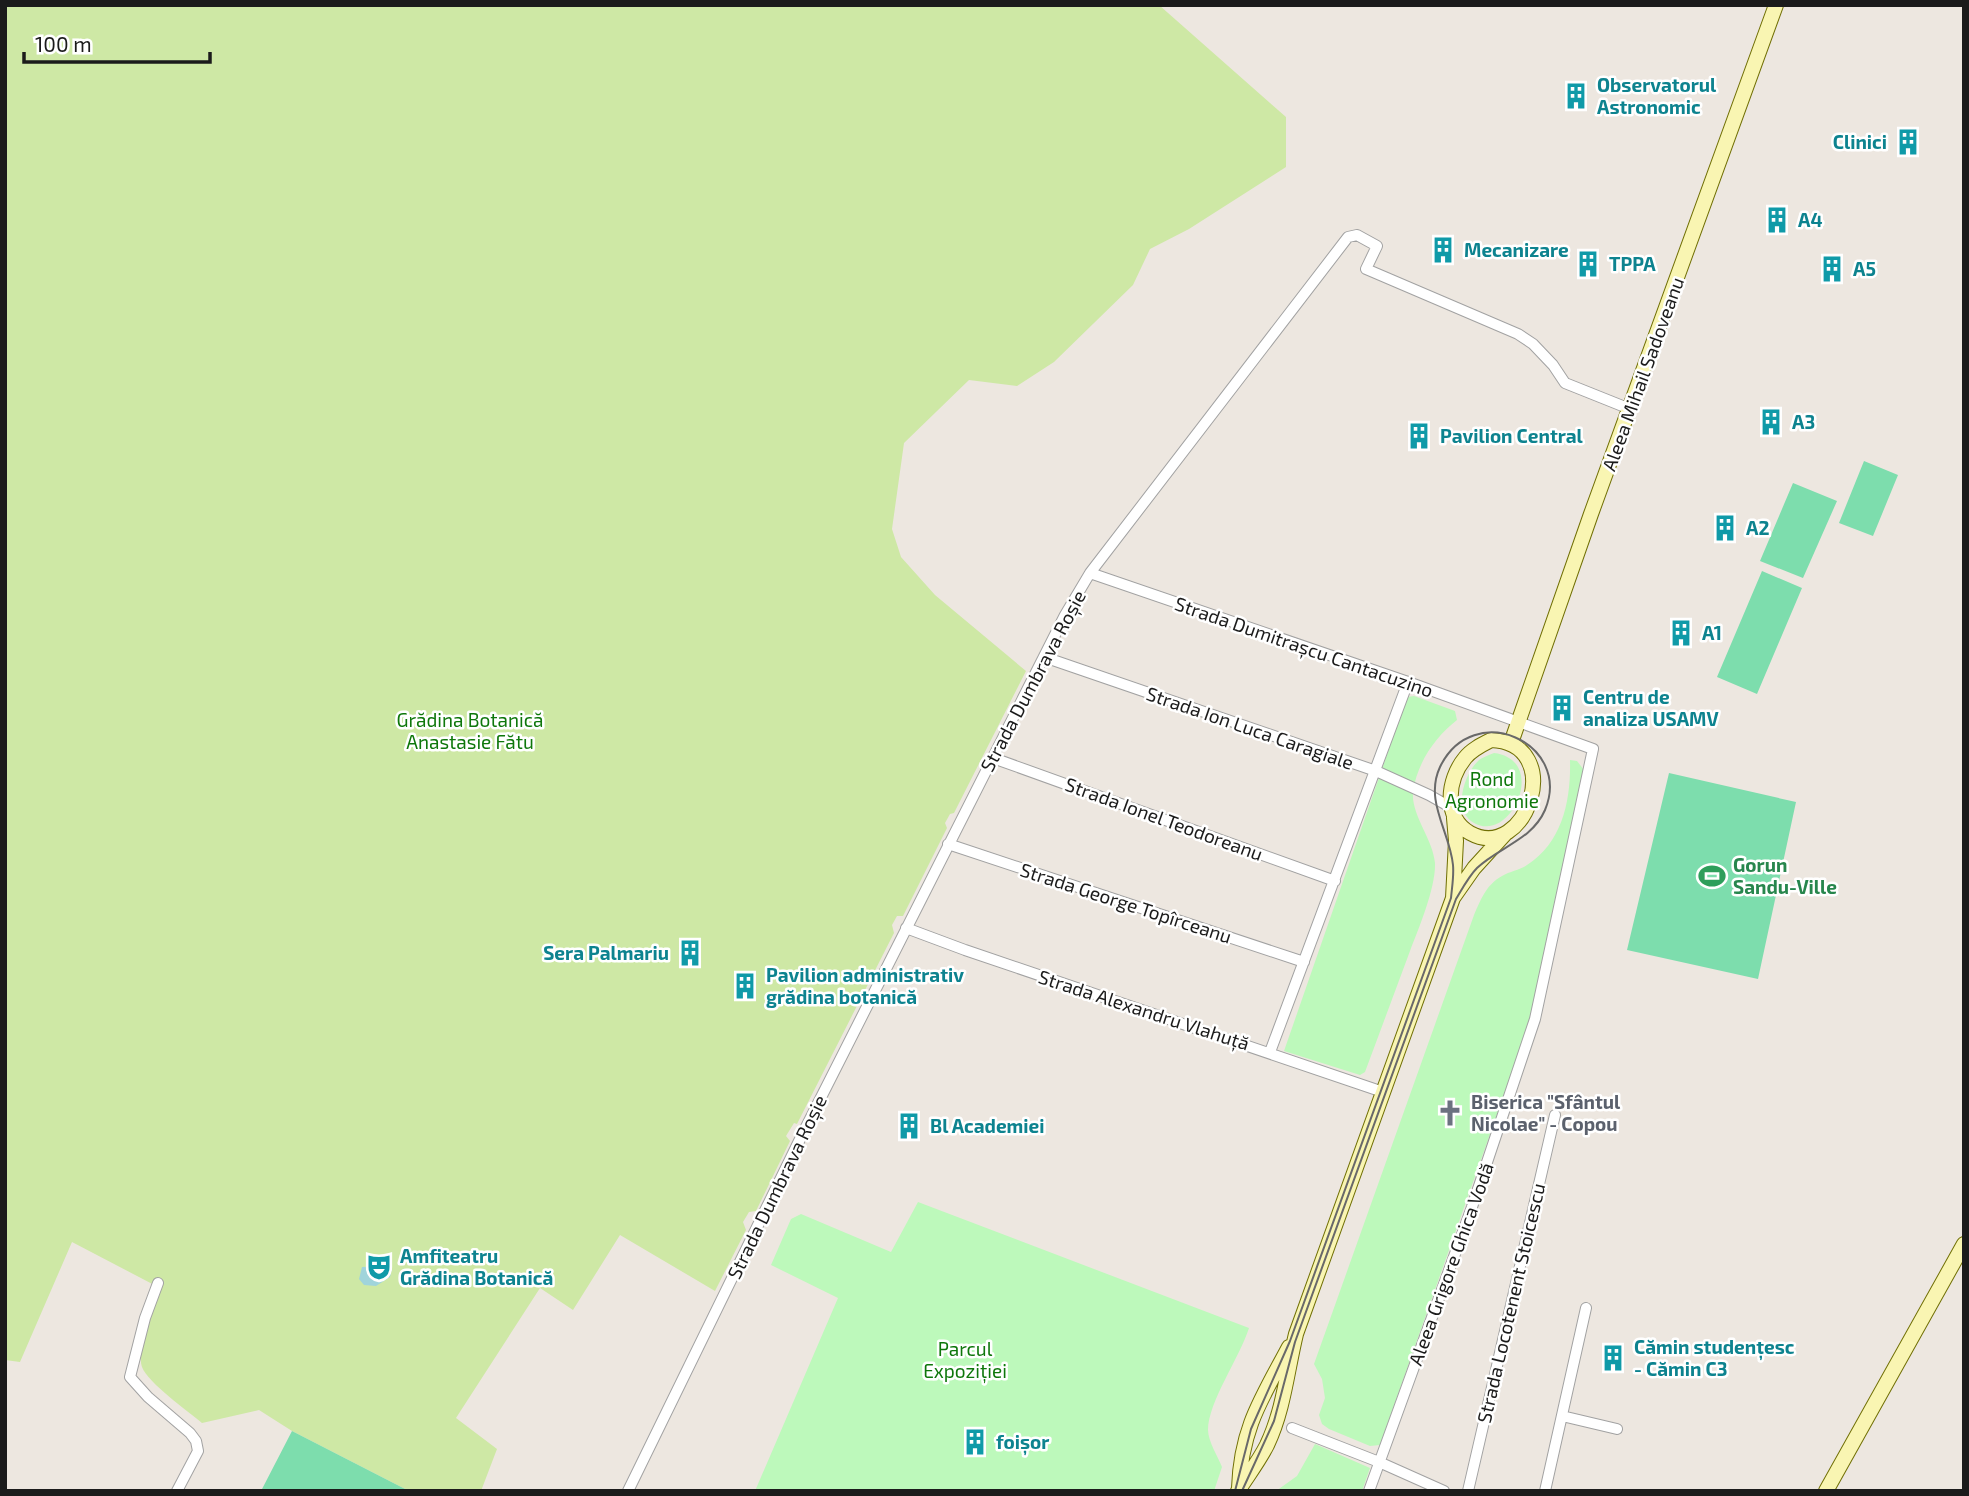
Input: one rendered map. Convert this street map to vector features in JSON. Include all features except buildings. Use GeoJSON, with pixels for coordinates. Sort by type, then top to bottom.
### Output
{"type":"FeatureCollection","features":[{"type":"Feature","properties":{"kind":"main road","name":"Aleea Mihail Sadoveanu"},"geometry":{"type":"LineString","coordinates":[[1511,743],[1629,408],[1776,5]]}},
{"type":"Feature","properties":{"kind":"main road"},"geometry":{"type":"LineString","coordinates":[[1239,1490],[1245,1436],[1255,1410],[1296,1334],[1453,898],[1474,868],[1523,816],[1532,795],[1534,781],[1526,757],[1511,743],[1491,740],[1466,756],[1453,780],[1450,794],[1456,841],[1453,898]]}},
{"type":"Feature","properties":{"kind":"main road"},"geometry":{"type":"LineString","coordinates":[[1453,813],[1460,828],[1478,837],[1496,838],[1507,832]]}},
{"type":"Feature","properties":{"kind":"main road"},"geometry":{"type":"LineString","coordinates":[[1826,1491],[1964,1244]]}},
{"type":"Feature","properties":{"kind":"main road"},"geometry":{"type":"LineString","coordinates":[[1239,1490],[1257,1465],[1272,1432],[1284,1398],[1296,1334]]}},
{"type":"Feature","properties":{"kind":"street","name":"Strada Dumbrava Roșie"},"geometry":{"type":"LineString","coordinates":[[628,1491],[802,1135],[1065,615],[1090,573],[1348,237],[1357,235],[1377,246],[1366,269],[1518,334],[1533,344],[1553,365],[1565,383],[1629,408]]}},
{"type":"Feature","properties":{"kind":"street","name":"Strada Dumitrașcu Cantacuzino"},"geometry":{"type":"LineString","coordinates":[[1090,573],[1408,682],[1593,749]]}},
{"type":"Feature","properties":{"kind":"street","name":"Strada Ion Luca Caragiale"},"geometry":{"type":"LineString","coordinates":[[1044,657],[1376,771],[1429,795],[1453,813]]}},
{"type":"Feature","properties":{"kind":"street"},"geometry":{"type":"LineString","coordinates":[[1270,1052],[1408,682]]}},
{"type":"Feature","properties":{"kind":"street","name":"Aleea Grigore Ghica Vodă"},"geometry":{"type":"LineString","coordinates":[[1369,1491],[1472,1207],[1535,1018],[1593,749]]}},
{"type":"Feature","properties":{"kind":"street","name":"Strada Ionel Teodoreanu"},"geometry":{"type":"LineString","coordinates":[[993,758],[1335,881]]}},
{"type":"Feature","properties":{"kind":"street","name":"Strada George Topîrceanu"},"geometry":{"type":"LineString","coordinates":[[948,844],[1304,962]]}},
{"type":"Feature","properties":{"kind":"street","name":"Strada Alexandru Vlahuță"},"geometry":{"type":"LineString","coordinates":[[906,928],[1383,1092]]}},
{"type":"Feature","properties":{"kind":"street","name":"Strada Locotenent Stoicescu"},"geometry":{"type":"LineString","coordinates":[[1468,1491],[1555,1115]]}},
{"type":"Feature","properties":{"kind":"street"},"geometry":{"type":"LineString","coordinates":[[158,1283],[145,1318],[130,1377],[196,1441],[198,1451],[177,1491]]}},
{"type":"Feature","properties":{"kind":"street"},"geometry":{"type":"LineString","coordinates":[[1545,1491],[1586,1308]]}},
{"type":"Feature","properties":{"kind":"street"},"geometry":{"type":"LineString","coordinates":[[1562,1416],[1617,1429]]}},
{"type":"Feature","properties":{"kind":"street"},"geometry":{"type":"LineString","coordinates":[[1292,1428],[1444,1491]]}},
{"type":"Feature","properties":{"kind":"green space","name":"Grădina Botanică Anastasie Fătu"},"geometry":{"type":"Polygon","coordinates":[[[5,5],[1159,5],[1286,117],[1286,167],[1189,229],[1150,249],[1133,285],[1054,362],[1017,386],[969,380],[904,443],[892,529],[901,557],[935,595],[1026,671],[954,813],[950,814],[945,823],[947,828],[903,916],[897,916],[892,925],[894,933],[797,1124],[794,1123],[786,1136],[790,1141],[756,1211],[749,1212],[743,1222],[746,1230],[715,1291],[620,1235],[573,1310],[540,1288],[456,1418],[497,1449],[481,1491],[409,1491],[292,1431],[259,1410],[202,1423],[160,1389],[142,1367],[144,1340],[160,1288],[72,1242],[20,1362],[5,1360],[5,5]]]}},
{"type":"Feature","properties":{"kind":"green space"},"geometry":{"type":"Polygon","coordinates":[[[1864,461],[1898,475],[1873,536],[1839,523],[1864,461]]]}},
{"type":"Feature","properties":{"kind":"green space"},"geometry":{"type":"Polygon","coordinates":[[[1793,483],[1837,501],[1803,578],[1760,561],[1793,483]]]}},
{"type":"Feature","properties":{"kind":"green space"},"geometry":{"type":"Polygon","coordinates":[[[1762,571],[1802,588],[1757,694],[1717,677],[1762,571]]]}},
{"type":"Feature","properties":{"kind":"green space"},"geometry":{"type":"Polygon","coordinates":[[[1414,696],[1455,711],[1457,720],[1441,734],[1428,752],[1415,781],[1413,801],[1435,863],[1433,884],[1365,1072],[1360,1075],[1284,1051],[1407,697],[1414,696]]]}},
{"type":"Feature","properties":{"kind":"green space","name":"Rond Agronomie"},"geometry":{"type":"Polygon","coordinates":[[[1494,753],[1510,759],[1519,770],[1522,784],[1511,812],[1500,822],[1488,826],[1474,823],[1467,817],[1462,801],[1465,783],[1474,766],[1494,753]]]}},
{"type":"Feature","properties":{"kind":"green space"},"geometry":{"type":"Polygon","coordinates":[[[1570,760],[1577,761],[1584,770],[1529,1024],[1380,1445],[1370,1446],[1322,1424],[1319,1415],[1325,1398],[1322,1379],[1314,1364],[1474,915],[1485,893],[1496,880],[1527,865],[1549,844],[1557,832],[1569,790],[1570,760]]]}},
{"type":"Feature","properties":{"kind":"green space","name":"Gorun Sandu-Ville"},"geometry":{"type":"Polygon","coordinates":[[[1669,773],[1796,802],[1758,979],[1627,950],[1669,773]]]}},
{"type":"Feature","properties":{"kind":"green space","name":"Parcul Expoziției"},"geometry":{"type":"Polygon","coordinates":[[[918,1202],[1249,1328],[1209,1419],[1210,1439],[1222,1467],[1214,1491],[755,1491],[838,1298],[771,1265],[791,1219],[801,1214],[891,1252],[918,1202]]]}},
{"type":"Feature","properties":{"kind":"green space"},"geometry":{"type":"Polygon","coordinates":[[[292,1431],[409,1491],[261,1491],[292,1431]]]}},
{"type":"Feature","properties":{"kind":"green space"},"geometry":{"type":"Polygon","coordinates":[[[1315,1444],[1370,1468],[1362,1491],[1276,1491],[1297,1476],[1315,1444]]]}},
{"type":"Feature","properties":{"kind":"water"},"geometry":{"type":"Polygon","coordinates":[[[362,1267],[392,1268],[390,1277],[376,1286],[364,1285],[359,1279],[362,1267]]]}},
{"type":"Feature","properties":{"kind":"tram line"},"geometry":{"type":"LineString","coordinates":[[1235,1491],[1251,1429],[1290,1341],[1451,898],[1453,865],[1436,804],[1436,780],[1440,767],[1455,746],[1474,735],[1495,733],[1515,737],[1533,749],[1545,765],[1550,786],[1545,810],[1524,836],[1477,868],[1456,899],[1295,1342],[1274,1421],[1242,1491]]}},
{"type":"Feature","properties":{"kind":"place","name":"Observatorul Astronomic"},"geometry":{"type":"Point","coordinates":[1576,96]}},
{"type":"Feature","properties":{"kind":"place","name":"Clinici"},"geometry":{"type":"Point","coordinates":[1908,142]}},
{"type":"Feature","properties":{"kind":"place","name":"A4"},"geometry":{"type":"Point","coordinates":[1777,220]}},
{"type":"Feature","properties":{"kind":"place","name":"Mecanizare"},"geometry":{"type":"Point","coordinates":[1443,250]}},
{"type":"Feature","properties":{"kind":"place","name":"TPPA"},"geometry":{"type":"Point","coordinates":[1588,264]}},
{"type":"Feature","properties":{"kind":"place","name":"A5"},"geometry":{"type":"Point","coordinates":[1832,269]}},
{"type":"Feature","properties":{"kind":"place","name":"A3"},"geometry":{"type":"Point","coordinates":[1771,422]}},
{"type":"Feature","properties":{"kind":"place","name":"Pavilion Central"},"geometry":{"type":"Point","coordinates":[1419,436]}},
{"type":"Feature","properties":{"kind":"place","name":"A2"},"geometry":{"type":"Point","coordinates":[1725,528]}},
{"type":"Feature","properties":{"kind":"place","name":"A1"},"geometry":{"type":"Point","coordinates":[1681,633]}},
{"type":"Feature","properties":{"kind":"place","name":"Centru de analiza USAMV"},"geometry":{"type":"Point","coordinates":[1562,708]}},
{"type":"Feature","properties":{"kind":"place","name":"Gorun Sandu-Ville"},"geometry":{"type":"Point","coordinates":[1712,876]}},
{"type":"Feature","properties":{"kind":"place","name":"Sera Palmariu"},"geometry":{"type":"Point","coordinates":[690,953]}},
{"type":"Feature","properties":{"kind":"place","name":"Pavilion administrativ grădina botanică"},"geometry":{"type":"Point","coordinates":[745,986]}},
{"type":"Feature","properties":{"kind":"place","name":"Biserica \"Sfântul Nicolae\" - Copou"},"geometry":{"type":"Point","coordinates":[1450,1113]}},
{"type":"Feature","properties":{"kind":"place","name":"Bl Academiei"},"geometry":{"type":"Point","coordinates":[909,1126]}},
{"type":"Feature","properties":{"kind":"place","name":"Amfiteatru Grădina Botanică"},"geometry":{"type":"Point","coordinates":[379,1267]}},
{"type":"Feature","properties":{"kind":"place","name":"Cămin studențesc - Cămin C3"},"geometry":{"type":"Point","coordinates":[1613,1358]}},
{"type":"Feature","properties":{"kind":"place","name":"foișor"},"geometry":{"type":"Point","coordinates":[975,1442]}}]}
